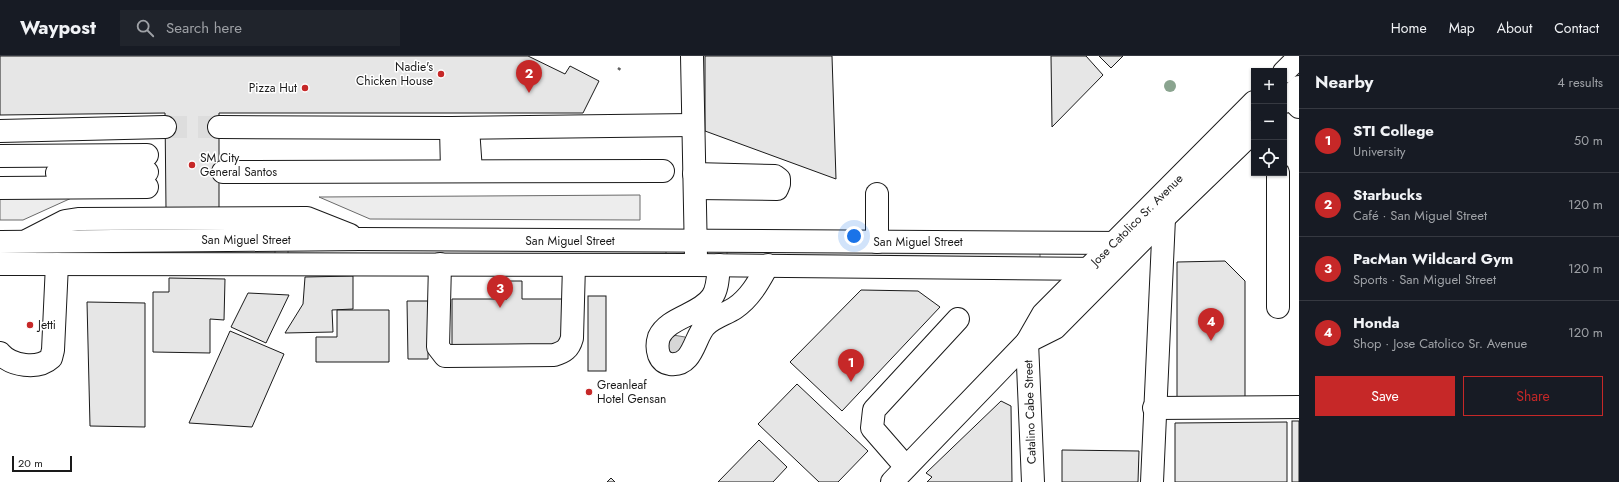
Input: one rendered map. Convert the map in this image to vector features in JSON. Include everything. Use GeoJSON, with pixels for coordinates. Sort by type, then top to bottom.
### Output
{"type":"FeatureCollection","features":[{"type":"Feature","properties":{"kind":"street"},"geometry":{"type":"LineString","coordinates":[[692,56],[692,125],[696,265]]}},
{"type":"Feature","properties":{"kind":"street"},"geometry":{"type":"LineString","coordinates":[[1287,69],[1299,57]]}},
{"type":"Feature","properties":{"kind":"street","name":"Jose Catolico Sr. Avenue"},"geometry":{"type":"LineString","coordinates":[[899,474],[1027,342],[1043,314],[1252,104]]}},
{"type":"Feature","properties":{"kind":"street"},"geometry":{"type":"LineString","coordinates":[[218,127],[460,128],[692,125]]}},
{"type":"Feature","properties":{"kind":"street"},"geometry":{"type":"LineString","coordinates":[[0,131],[165,127]]}},
{"type":"Feature","properties":{"kind":"street"},"geometry":{"type":"LineString","coordinates":[[460,128],[462,171]]}},
{"type":"Feature","properties":{"kind":"street"},"geometry":{"type":"LineString","coordinates":[[57,129],[57,172]]}},
{"type":"Feature","properties":{"kind":"street","name":"Jose Catolico Sr. Avenue"},"geometry":{"type":"LineString","coordinates":[[1027,342],[1055,328],[1164,218],[1251,137]]}},
{"type":"Feature","properties":{"kind":"street"},"geometry":{"type":"LineString","coordinates":[[0,156],[57,172],[147,171],[57,172],[0,188]]}},
{"type":"Feature","properties":{"kind":"street"},"geometry":{"type":"LineString","coordinates":[[223,172],[663,171]]}},
{"type":"Feature","properties":{"kind":"street"},"geometry":{"type":"LineString","coordinates":[[1278,176],[1278,307]]}},
{"type":"Feature","properties":{"kind":"street"},"geometry":{"type":"LineString","coordinates":[[877,194],[877,242]]}},
{"type":"Feature","properties":{"kind":"street"},"geometry":{"type":"LineString","coordinates":[[1152,482],[1154,408],[1164,218]]}},
{"type":"Feature","properties":{"kind":"street","name":"San Miguel Street"},"geometry":{"type":"LineString","coordinates":[[0,242],[360,239],[695,242],[1140,243]]}},
{"type":"Feature","properties":{"kind":"street","name":"San Miguel Street"},"geometry":{"type":"LineString","coordinates":[[0,264],[719,265],[1114,269]]}},
{"type":"Feature","properties":{"kind":"street"},"geometry":{"type":"LineString","coordinates":[[0,353],[6,360],[14,364],[41,364],[51,358],[53,350],[57,264]]}},
{"type":"Feature","properties":{"kind":"street"},"geometry":{"type":"LineString","coordinates":[[440,264],[438,347],[445,356],[554,355],[565,351],[570,345],[572,338],[574,265]]}},
{"type":"Feature","properties":{"kind":"street"},"geometry":{"type":"LineString","coordinates":[[719,265],[716,288],[712,298],[694,312],[672,324],[660,336],[658,352],[661,360],[666,363],[674,364],[689,356],[705,326],[744,301],[756,287],[768,266]]}},
{"type":"Feature","properties":{"kind":"street"},"geometry":{"type":"LineString","coordinates":[[899,474],[872,428],[874,410],[958,319]]}},
{"type":"Feature","properties":{"kind":"street","name":"Catalino Cabe Street"},"geometry":{"type":"LineString","coordinates":[[1027,342],[1033,482]]}},
{"type":"Feature","properties":{"kind":"street"},"geometry":{"type":"LineString","coordinates":[[1154,408],[1299,407]]}},
{"type":"Feature","properties":{"kind":"path"},"geometry":{"type":"LineString","coordinates":[[618,68],[622,71]]}},
{"type":"Feature","properties":{"kind":"shaded area"},"geometry":{"type":"Polygon","coordinates":[[[640,195],[640,220],[370,219],[319,197],[640,195]]]}},
{"type":"Feature","properties":{"kind":"shaded area"},"geometry":{"type":"Polygon","coordinates":[[[0,196],[76,196],[23,220],[0,220],[0,196]]]}},
{"type":"Feature","properties":{"kind":"shaded area"},"geometry":{"type":"Polygon","coordinates":[[[666,248],[666,255],[288,255],[288,249],[666,248]]]}},
{"type":"Feature","properties":{"kind":"shaded area"},"geometry":{"type":"Polygon","coordinates":[[[118,249],[275,249],[275,255],[118,255],[118,249]]]}},
{"type":"Feature","properties":{"kind":"shaded area"},"geometry":{"type":"Polygon","coordinates":[[[727,250],[1040,252],[1040,259],[727,257],[727,250]]]}},
{"type":"Feature","properties":{"kind":"shaded area"},"geometry":{"type":"Polygon","coordinates":[[[673,335],[685,337],[689,341],[676,362],[665,344],[673,335]]]}},
{"type":"Feature","properties":{"kind":"building","name":"SM City General Santos"},"geometry":{"type":"Polygon","coordinates":[[[0,56],[528,56],[565,74],[570,66],[599,81],[583,113],[219,113],[219,208],[166,209],[165,113],[0,115],[0,56]]]}},
{"type":"Feature","properties":{"kind":"building"},"geometry":{"type":"Polygon","coordinates":[[[705,56],[832,56],[836,179],[705,131],[705,56]]]}},
{"type":"Feature","properties":{"kind":"building"},"geometry":{"type":"Polygon","coordinates":[[[1051,56],[1086,56],[1103,75],[1052,127],[1051,56]]]}},
{"type":"Feature","properties":{"kind":"building"},"geometry":{"type":"Polygon","coordinates":[[[1099,56],[1123,56],[1111,68],[1099,56]]]}},
{"type":"Feature","properties":{"kind":"building"},"geometry":{"type":"Polygon","coordinates":[[[1225,261],[1245,281],[1245,402],[1177,402],[1177,262],[1225,261]]]}},
{"type":"Feature","properties":{"kind":"building"},"geometry":{"type":"Polygon","coordinates":[[[353,276],[353,309],[332,310],[333,332],[285,333],[303,304],[305,277],[353,276]]]}},
{"type":"Feature","properties":{"kind":"building"},"geometry":{"type":"Polygon","coordinates":[[[169,278],[225,279],[224,320],[210,319],[210,353],[153,352],[153,292],[169,292],[169,278]]]}},
{"type":"Feature","properties":{"kind":"building"},"geometry":{"type":"Polygon","coordinates":[[[507,281],[522,281],[522,299],[565,299],[565,345],[452,345],[452,299],[507,299],[507,281]]]}},
{"type":"Feature","properties":{"kind":"building"},"geometry":{"type":"Polygon","coordinates":[[[861,290],[918,291],[940,307],[842,411],[790,362],[861,290]]]}},
{"type":"Feature","properties":{"kind":"building"},"geometry":{"type":"Polygon","coordinates":[[[248,293],[289,295],[266,343],[231,327],[248,293]]]}},
{"type":"Feature","properties":{"kind":"building"},"geometry":{"type":"Polygon","coordinates":[[[588,296],[606,296],[606,371],[588,371],[588,296]]]}},
{"type":"Feature","properties":{"kind":"building"},"geometry":{"type":"Polygon","coordinates":[[[407,301],[428,301],[428,359],[408,359],[407,301]]]}},
{"type":"Feature","properties":{"kind":"building"},"geometry":{"type":"Polygon","coordinates":[[[87,302],[145,303],[145,427],[90,426],[87,302]]]}},
{"type":"Feature","properties":{"kind":"building"},"geometry":{"type":"Polygon","coordinates":[[[337,310],[389,310],[389,362],[316,362],[316,337],[337,337],[337,310]]]}},
{"type":"Feature","properties":{"kind":"building"},"geometry":{"type":"Polygon","coordinates":[[[230,331],[284,354],[252,427],[189,423],[230,331]]]}},
{"type":"Feature","properties":{"kind":"building"},"geometry":{"type":"Polygon","coordinates":[[[797,384],[868,451],[838,482],[819,482],[758,424],[797,384]]]}},
{"type":"Feature","properties":{"kind":"building"},"geometry":{"type":"Polygon","coordinates":[[[1001,401],[1011,406],[1012,482],[927,482],[932,477],[926,473],[1001,401]]]}},
{"type":"Feature","properties":{"kind":"building"},"geometry":{"type":"Polygon","coordinates":[[[1292,421],[1299,421],[1299,482],[1292,482],[1292,421]]]}},
{"type":"Feature","properties":{"kind":"building"},"geometry":{"type":"Polygon","coordinates":[[[1287,422],[1287,482],[1175,482],[1175,423],[1287,422]]]}},
{"type":"Feature","properties":{"kind":"building"},"geometry":{"type":"Polygon","coordinates":[[[759,440],[787,467],[773,482],[718,482],[759,440]]]}},
{"type":"Feature","properties":{"kind":"building"},"geometry":{"type":"Polygon","coordinates":[[[1062,450],[1139,451],[1138,482],[1062,482],[1062,450]]]}},
{"type":"Feature","properties":{"kind":"building"},"geometry":{"type":"Polygon","coordinates":[[[611,478],[615,482],[607,482],[611,478]]]}},
{"type":"Feature","properties":{"kind":"tunnel"},"geometry":{"type":"LineString","coordinates":[[165,127],[219,127]]}},
{"type":"Feature","properties":{"kind":"place","name":"Nadie's Chicken House"},"geometry":{"type":"Point","coordinates":[441,74]}},
{"type":"Feature","properties":{"kind":"place","name":"Pizza Hut"},"geometry":{"type":"Point","coordinates":[305,88]}},
{"type":"Feature","properties":{"kind":"place","name":"Starbucks"},"geometry":{"type":"Point","coordinates":[529,93]}},
{"type":"Feature","properties":{"kind":"place","name":"SM City General Santos"},"geometry":{"type":"Point","coordinates":[192,165]}},
{"type":"Feature","properties":{"kind":"place","name":"PacMan Wildcard Gym"},"geometry":{"type":"Point","coordinates":[500,308]}},
{"type":"Feature","properties":{"kind":"place","name":"Jetti"},"geometry":{"type":"Point","coordinates":[30,325]}},
{"type":"Feature","properties":{"kind":"place","name":"Honda"},"geometry":{"type":"Point","coordinates":[1211,341]}},
{"type":"Feature","properties":{"kind":"place","name":"STI College"},"geometry":{"type":"Point","coordinates":[851,382]}},
{"type":"Feature","properties":{"kind":"place","name":"Greanleaf Hotel Gensan"},"geometry":{"type":"Point","coordinates":[589,392]}}]}
